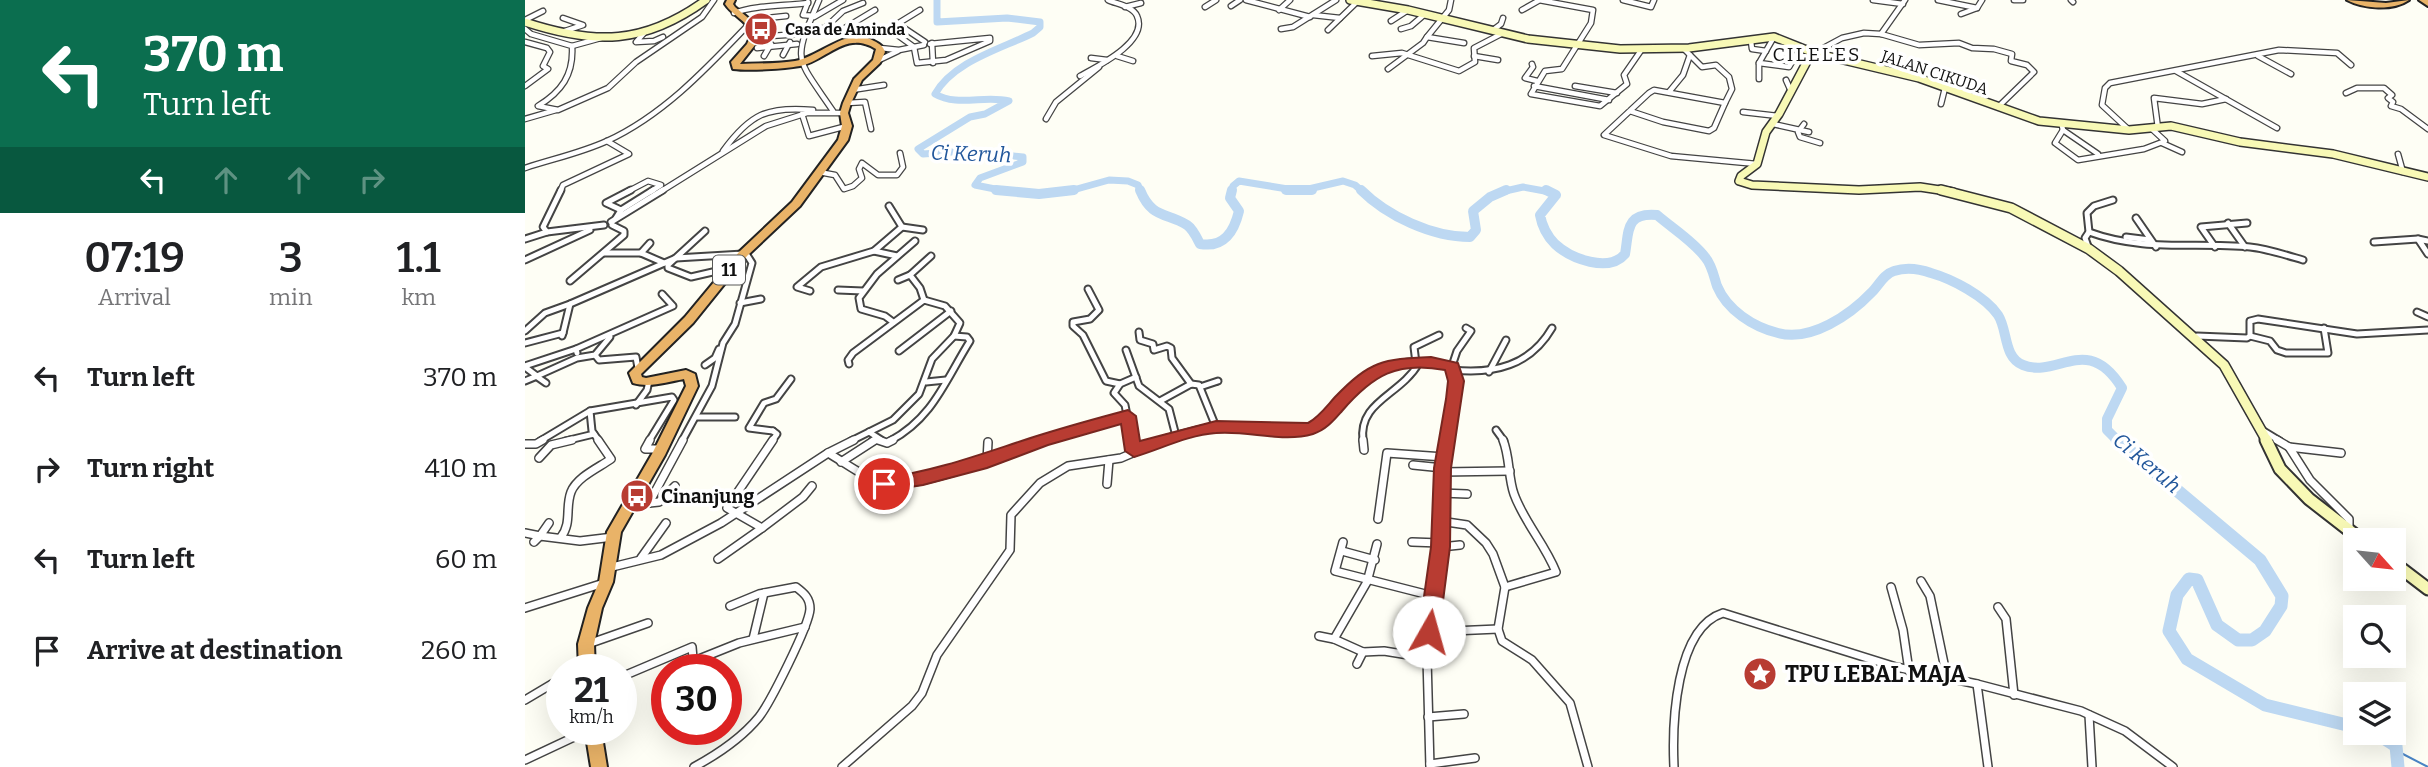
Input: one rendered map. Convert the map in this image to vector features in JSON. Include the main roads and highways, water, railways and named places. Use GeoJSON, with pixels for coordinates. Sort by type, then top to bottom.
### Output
{"type":"FeatureCollection","features":[{"type":"Feature","properties":{"kind":"highway","name":"11"},"geometry":{"type":"LineString","coordinates":[[585,654],[596,608],[606,582],[614,537],[628,505],[661,449],[690,391],[691,377],[681,374],[649,381],[637,380],[634,377],[638,368],[689,320],[730,268],[792,208],[843,140],[847,126],[841,109],[860,76],[877,61],[881,52],[880,48],[867,40],[855,40],[836,45],[800,63],[734,66],[756,36],[751,23],[734,13],[729,4],[731,0]]}},
{"type":"Feature","properties":{"kind":"highway"},"geometry":{"type":"LineString","coordinates":[[2351,0],[2386,5],[2405,0]]}},
{"type":"Feature","properties":{"kind":"highway"},"geometry":{"type":"LineString","coordinates":[[2423,0],[2428,4]]}},
{"type":"Feature","properties":{"kind":"highway"},"geometry":{"type":"LineString","coordinates":[[594,745],[599,767]]}},
{"type":"Feature","properties":{"kind":"waterway","name":"Ci Keruh"},"geometry":{"type":"LineString","coordinates":[[937,0],[937,22],[1007,18],[1040,22],[1040,27],[1033,33],[966,64],[943,83],[935,94],[952,100],[1009,101],[985,114],[970,117],[918,149],[923,154],[966,151],[1023,157],[1023,162],[980,178],[975,185],[1003,191]]}},
{"type":"Feature","properties":{"kind":"waterway","name":"Ci Keruh"},"geometry":{"type":"LineString","coordinates":[[1073,190],[1109,180],[1128,181],[1138,185],[1141,191]]}},
{"type":"Feature","properties":{"kind":"waterway","name":"Ci Keruh"},"geometry":{"type":"LineString","coordinates":[[1232,192],[1233,186],[1239,181],[1294,190]]}},
{"type":"Feature","properties":{"kind":"waterway","name":"Ci Keruh"},"geometry":{"type":"LineString","coordinates":[[1304,190],[1343,181],[1355,185],[1363,192]]}},
{"type":"Feature","properties":{"kind":"waterway","name":"Ci Keruh"},"geometry":{"type":"LineString","coordinates":[[1502,192],[1523,187],[1550,192]]}},
{"type":"Feature","properties":{"kind":"waterway","name":"Ci Keruh"},"geometry":{"type":"LineString","coordinates":[[996,190],[1003,191]]}},
{"type":"Feature","properties":{"kind":"waterway","name":"Ci Keruh"},"geometry":{"type":"LineString","coordinates":[[1003,191],[1039,194],[1073,190]]}},
{"type":"Feature","properties":{"kind":"waterway","name":"Ci Keruh"},"geometry":{"type":"LineString","coordinates":[[1066,192],[1073,190]]}},
{"type":"Feature","properties":{"kind":"waterway","name":"Ci Keruh"},"geometry":{"type":"LineString","coordinates":[[1141,191],[1149,206],[1160,214],[1187,225],[1200,244],[1208,245],[1222,241],[1234,226],[1239,211],[1230,198],[1232,190]]}},
{"type":"Feature","properties":{"kind":"waterway","name":"Ci Keruh"},"geometry":{"type":"LineString","coordinates":[[1286,190],[1294,190]]}},
{"type":"Feature","properties":{"kind":"waterway","name":"Ci Keruh"},"geometry":{"type":"LineString","coordinates":[[1294,190],[1304,190]]}},
{"type":"Feature","properties":{"kind":"waterway","name":"Ci Keruh"},"geometry":{"type":"LineString","coordinates":[[1294,190],[1304,190]]}},
{"type":"Feature","properties":{"kind":"waterway","name":"Ci Keruh"},"geometry":{"type":"LineString","coordinates":[[1304,190],[1312,190]]}},
{"type":"Feature","properties":{"kind":"waterway","name":"Ci Keruh"},"geometry":{"type":"LineString","coordinates":[[1361,190],[1384,208],[1411,223],[1441,233],[1470,237],[1476,230],[1473,211],[1490,197],[1502,192]]}},
{"type":"Feature","properties":{"kind":"waterway","name":"Ci Keruh"},"geometry":{"type":"LineString","coordinates":[[1502,192],[1506,190]]}},
{"type":"Feature","properties":{"kind":"waterway","name":"Ci Keruh"},"geometry":{"type":"LineString","coordinates":[[1546,190],[1550,192]]}},
{"type":"Feature","properties":{"kind":"waterway","name":"Ci Keruh"},"geometry":{"type":"LineString","coordinates":[[1003,191],[1010,192]]}},
{"type":"Feature","properties":{"kind":"waterway","name":"Ci Keruh"},"geometry":{"type":"LineString","coordinates":[[1550,192],[1556,195],[1540,215],[1541,219],[1550,238],[1570,255],[1590,262],[1610,263],[1618,260],[1625,254],[1628,231],[1634,220],[1647,215],[1657,215],[1705,257],[1721,295],[1734,310],[1750,322],[1778,333],[1804,334],[1829,324],[1853,309],[1890,272],[1918,270],[1948,279],[1977,295],[1992,308],[2001,321],[2012,356],[2023,365],[2036,368],[2085,360],[2097,363],[2109,372],[2122,388],[2107,419],[2107,430],[2117,440]]}},
{"type":"Feature","properties":{"kind":"waterway","name":"Ci Keruh"},"geometry":{"type":"LineString","coordinates":[[2117,440],[2260,560],[2282,596],[2281,606],[2265,631],[2252,640],[2238,640],[2217,625],[2197,580],[2189,579],[2177,595],[2169,631],[2187,659],[2265,705],[2343,724]]}},
{"type":"Feature","properties":{"kind":"waterway","name":"Ci Keruh"},"geometry":{"type":"LineString","coordinates":[[2394,745],[2398,767]]}},
{"type":"Feature","properties":{"kind":"waterway"},"geometry":{"type":"LineString","coordinates":[[2401,753],[2428,767]]}},
{"type":"Feature","properties":{"kind":"place","name":"Casa de Aminda"},"geometry":{"type":"Point","coordinates":[761,29]}},
{"type":"Feature","properties":{"kind":"place","name":"Cinanjung"},"geometry":{"type":"Point","coordinates":[637,496]}},
{"type":"Feature","properties":{"kind":"place","name":"TPU LEBAL MAJA"},"geometry":{"type":"Point","coordinates":[1760,674]}},
{"type":"Feature","properties":{"kind":"district","name":"CILELES"},"geometry":{"type":"Point","coordinates":[1817,54]}}]}
